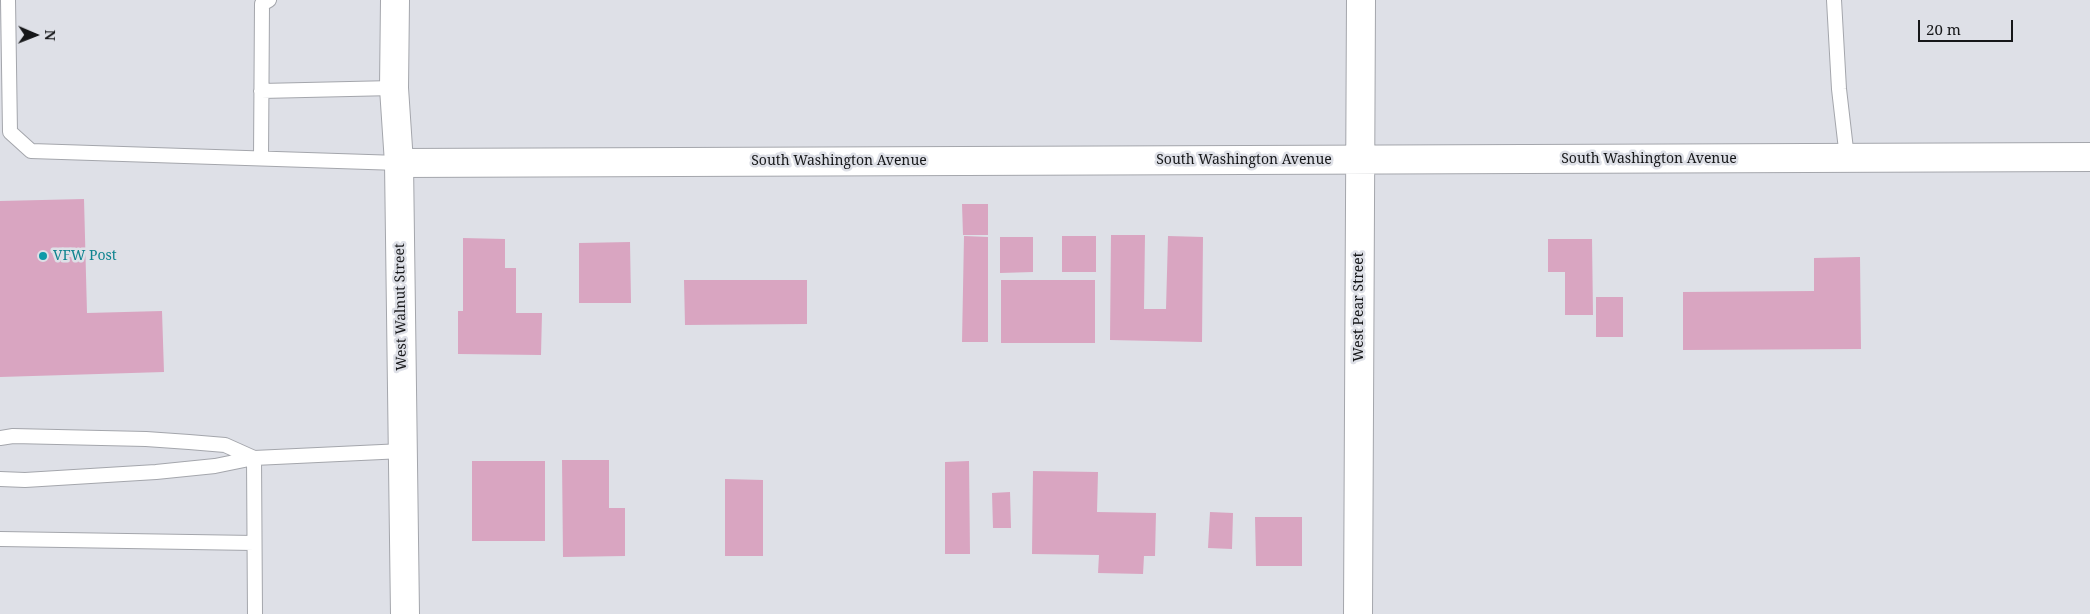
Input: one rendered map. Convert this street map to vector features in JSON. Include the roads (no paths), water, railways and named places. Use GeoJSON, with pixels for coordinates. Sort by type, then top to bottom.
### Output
{"type":"FeatureCollection","features":[{"type":"Feature","properties":{"kind":"street","name":"West Walnut Street"},"geometry":{"type":"LineString","coordinates":[[395,0],[394,88],[399,163],[405,614]]}},
{"type":"Feature","properties":{"kind":"street","name":"West Pear Street"},"geometry":{"type":"LineString","coordinates":[[1358,614],[1361,0]]}},
{"type":"Feature","properties":{"kind":"street","name":"South Washington Avenue"},"geometry":{"type":"LineString","coordinates":[[399,163],[2090,157]]}},
{"type":"Feature","properties":{"kind":"lane"},"geometry":{"type":"LineString","coordinates":[[8,0],[5,134],[32,151],[399,163]]}},
{"type":"Feature","properties":{"kind":"lane"},"geometry":{"type":"LineString","coordinates":[[261,158],[262,4],[269,0]]}},
{"type":"Feature","properties":{"kind":"lane"},"geometry":{"type":"LineString","coordinates":[[1834,0],[1838,89],[1847,158]]}},
{"type":"Feature","properties":{"kind":"lane"},"geometry":{"type":"LineString","coordinates":[[261,91],[394,88]]}},
{"type":"Feature","properties":{"kind":"lane"},"geometry":{"type":"LineString","coordinates":[[0,438],[13,436],[146,439],[189,442],[224,445],[254,458]]}},
{"type":"Feature","properties":{"kind":"lane"},"geometry":{"type":"LineString","coordinates":[[0,479],[25,480],[156,472],[215,466],[254,458],[403,451]]}},
{"type":"Feature","properties":{"kind":"lane"},"geometry":{"type":"LineString","coordinates":[[254,458],[255,614]]}},
{"type":"Feature","properties":{"kind":"lane"},"geometry":{"type":"LineString","coordinates":[[0,539],[254,543]]}},
{"type":"Feature","properties":{"kind":"place","name":"VFW Post"},"geometry":{"type":"Point","coordinates":[43,256]}}]}
